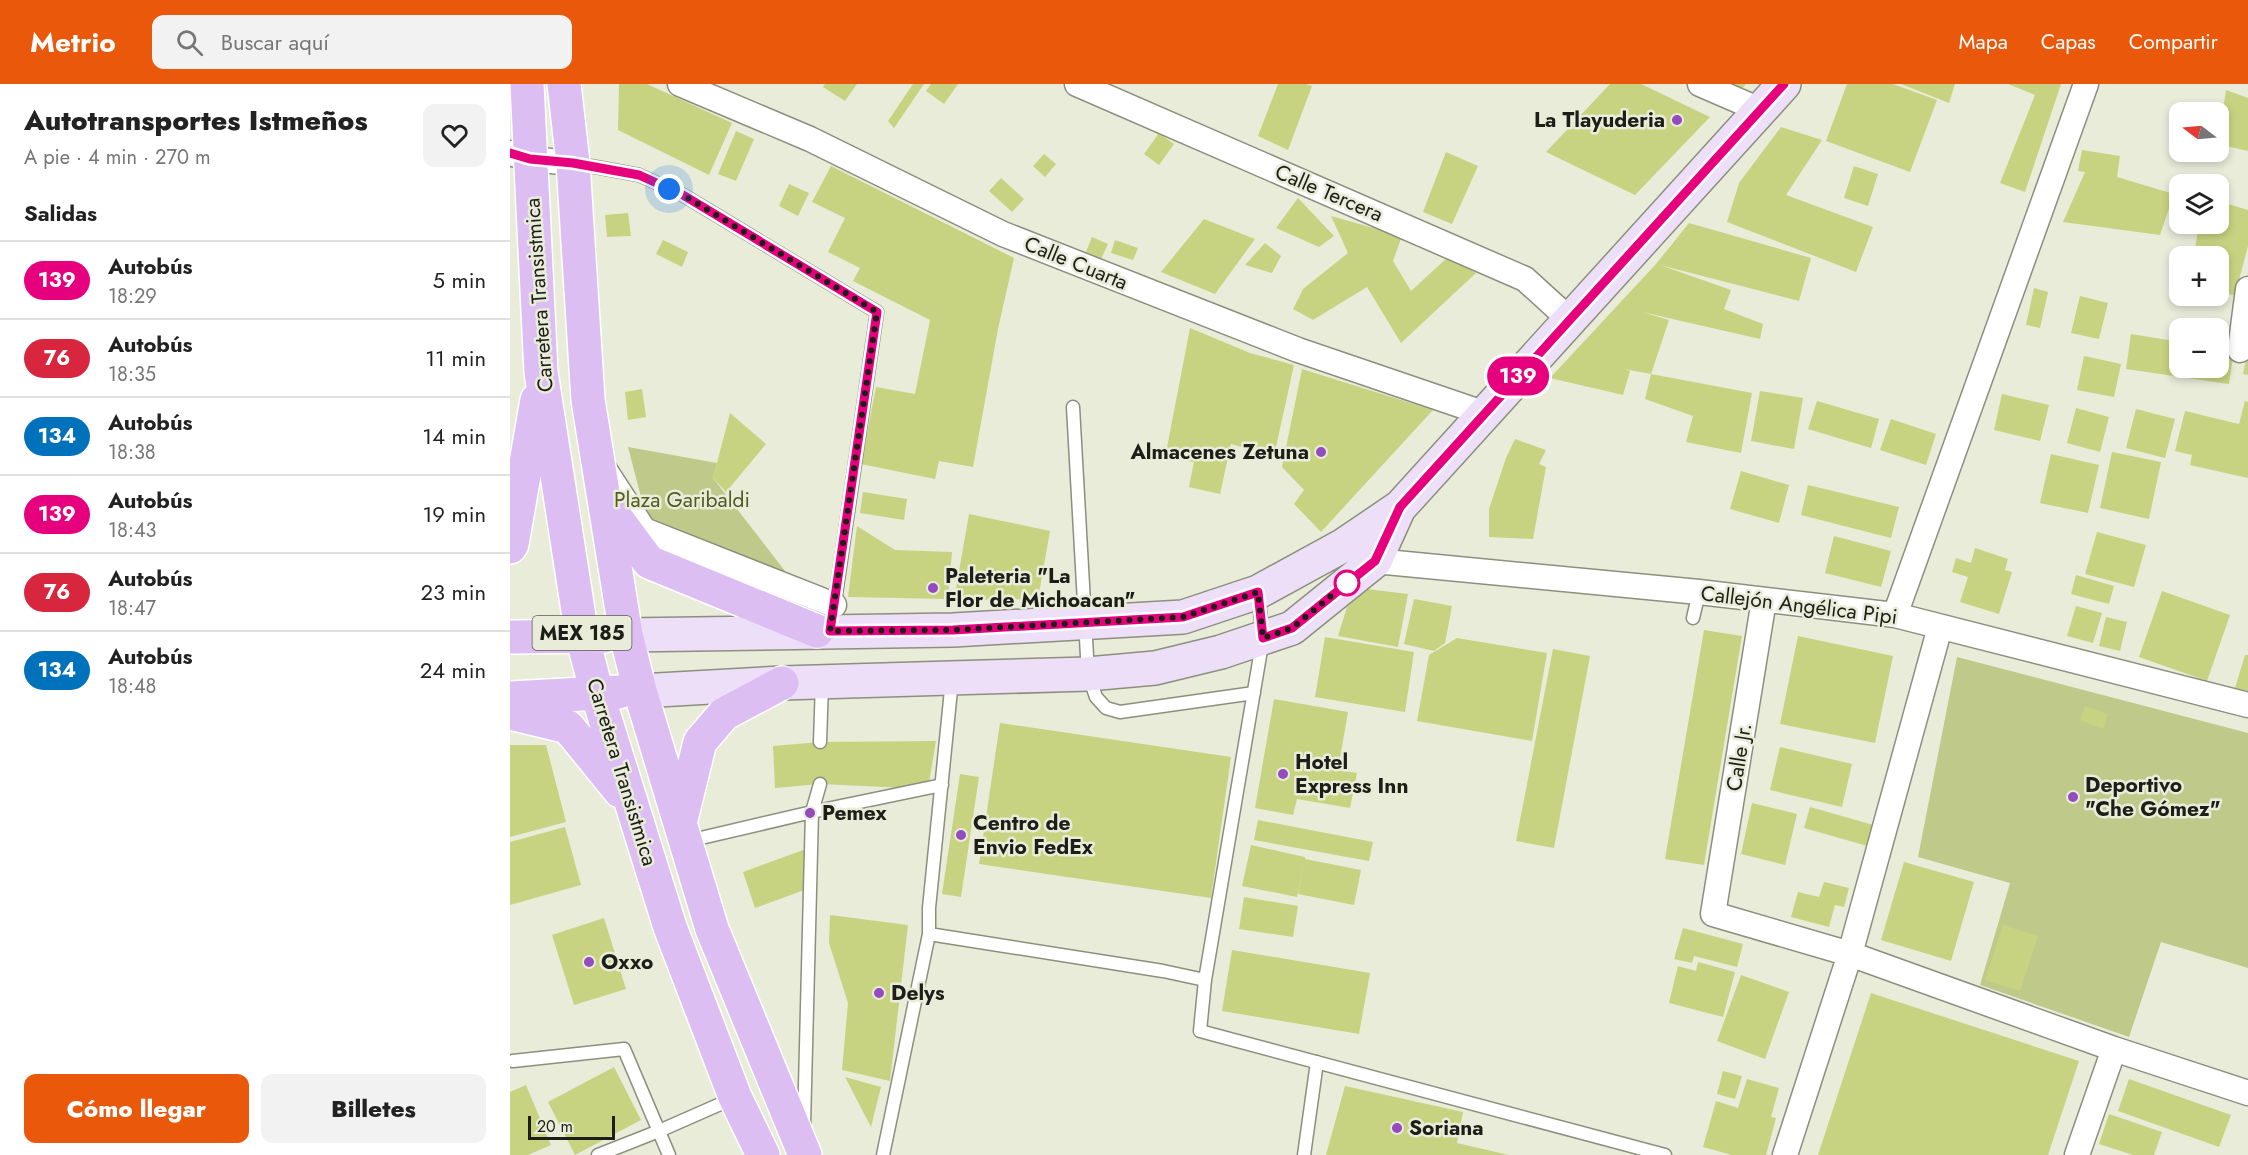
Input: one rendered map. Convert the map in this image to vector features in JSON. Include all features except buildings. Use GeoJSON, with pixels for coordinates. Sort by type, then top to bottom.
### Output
{"type":"FeatureCollection","features":[{"type":"Feature","properties":{"kind":"main road","name":"Carretera Transistmica"},"geometry":{"type":"LineString","coordinates":[[527,84],[520,156],[541,372],[582,636],[597,693],[670,927],[735,1097],[763,1155]]}},
{"type":"Feature","properties":{"kind":"main road","name":"Carretera Transistmica"},"geometry":{"type":"LineString","coordinates":[[564,84],[573,163],[588,400],[626,635],[640,691],[712,929],[803,1154]]}},
{"type":"Feature","properties":{"kind":"main road"},"geometry":{"type":"LineString","coordinates":[[510,547],[541,372]]}},
{"type":"Feature","properties":{"kind":"main road"},"geometry":{"type":"LineString","coordinates":[[606,506],[649,562],[827,623]]}},
{"type":"Feature","properties":{"kind":"main road","name":"MEX 185"},"geometry":{"type":"LineString","coordinates":[[510,637],[626,635]]}},
{"type":"Feature","properties":{"kind":"main road"},"geometry":{"type":"LineString","coordinates":[[683,832],[700,742],[724,714],[782,683]]}},
{"type":"Feature","properties":{"kind":"main road"},"geometry":{"type":"LineString","coordinates":[[510,698],[640,691]]}},
{"type":"Feature","properties":{"kind":"main road"},"geometry":{"type":"LineString","coordinates":[[510,713],[568,727],[632,805]]}},
{"type":"Feature","properties":{"kind":"street","name":"Calle Cuarta"},"geometry":{"type":"LineString","coordinates":[[680,84],[810,140],[1003,234],[1298,350],[1483,413]]}},
{"type":"Feature","properties":{"kind":"street","name":"Calle Tercera"},"geometry":{"type":"LineString","coordinates":[[1077,84],[1526,279],[1570,320]]}},
{"type":"Feature","properties":{"kind":"street"},"geometry":{"type":"LineString","coordinates":[[1700,84],[1760,110]]}},
{"type":"Feature","properties":{"kind":"street"},"geometry":{"type":"LineString","coordinates":[[626,635],[827,623],[953,630],[1183,617],[1258,592],[1344,545],[1400,507],[1784,84]]}},
{"type":"Feature","properties":{"kind":"street"},"geometry":{"type":"LineString","coordinates":[[1894,615],[2086,84]]}},
{"type":"Feature","properties":{"kind":"street"},"geometry":{"type":"LineString","coordinates":[[520,156],[573,163]]}},
{"type":"Feature","properties":{"kind":"street"},"geometry":{"type":"LineString","coordinates":[[2240,350],[2248,289]]}},
{"type":"Feature","properties":{"kind":"street"},"geometry":{"type":"LineString","coordinates":[[599,461],[644,531],[827,623]]}},
{"type":"Feature","properties":{"kind":"street"},"geometry":{"type":"LineString","coordinates":[[640,691],[822,681],[1088,674],[1155,668],[1221,652],[1292,628],[1375,561],[1400,507]]}},
{"type":"Feature","properties":{"kind":"street","name":"Callejón Angélica Pipi"},"geometry":{"type":"LineString","coordinates":[[1344,545],[1375,561],[1700,592],[1894,615],[2248,705]]}},
{"type":"Feature","properties":{"kind":"street","name":"Calle Jr."},"geometry":{"type":"LineString","coordinates":[[1764,600],[1713,914],[1850,954]]}},
{"type":"Feature","properties":{"kind":"street"},"geometry":{"type":"LineString","coordinates":[[1785,1155],[1850,954],[1940,627]]}},
{"type":"Feature","properties":{"kind":"street"},"geometry":{"type":"LineString","coordinates":[[1850,954],[2114,1049],[2248,1094]]}},
{"type":"Feature","properties":{"kind":"street"},"geometry":{"type":"LineString","coordinates":[[2077,1155],[2114,1049]]}},
{"type":"Feature","properties":{"kind":"lane"},"geometry":{"type":"LineString","coordinates":[[573,163],[639,175],[683,195],[877,312],[827,623]]}},
{"type":"Feature","properties":{"kind":"lane"},"geometry":{"type":"LineString","coordinates":[[1073,407],[1088,674],[1096,698],[1106,708],[1120,712],[1254,693]]}},
{"type":"Feature","properties":{"kind":"lane"},"geometry":{"type":"LineString","coordinates":[[1258,592],[1263,638],[1205,980],[1200,1030],[1665,1155]]}},
{"type":"Feature","properties":{"kind":"lane"},"geometry":{"type":"LineString","coordinates":[[1693,618],[1700,592]]}},
{"type":"Feature","properties":{"kind":"lane"},"geometry":{"type":"LineString","coordinates":[[883,1155],[929,934],[929,908],[952,677]]}},
{"type":"Feature","properties":{"kind":"lane"},"geometry":{"type":"LineString","coordinates":[[820,742],[822,681]]}},
{"type":"Feature","properties":{"kind":"lane"},"geometry":{"type":"LineString","coordinates":[[803,1154],[812,812],[820,784]]}},
{"type":"Feature","properties":{"kind":"lane"},"geometry":{"type":"LineString","coordinates":[[683,832],[812,812],[942,785]]}},
{"type":"Feature","properties":{"kind":"lane"},"geometry":{"type":"LineString","coordinates":[[929,934],[1152,969],[1205,980]]}},
{"type":"Feature","properties":{"kind":"lane"},"geometry":{"type":"LineString","coordinates":[[513,1061],[624,1049],[669,1155]]}},
{"type":"Feature","properties":{"kind":"lane"},"geometry":{"type":"LineString","coordinates":[[1304,1155],[1317,1062]]}},
{"type":"Feature","properties":{"kind":"lane"},"geometry":{"type":"LineString","coordinates":[[598,1155],[735,1097]]}},
{"type":"Feature","properties":{"kind":"green space","name":"Plaza Garibaldi"},"geometry":{"type":"Polygon","coordinates":[[[628,447],[717,463],[713,478],[799,589],[649,528],[628,447]]]}},
{"type":"Feature","properties":{"kind":"green space"},"geometry":{"type":"Polygon","coordinates":[[[1957,657],[2248,733],[2248,968],[2161,942],[2129,1037],[1980,985],[2010,883],[1918,857],[1957,657]]]}},
{"type":"Feature","properties":{"kind":"bus line","name":"139"},"geometry":{"type":"LineString","coordinates":[[510,153],[530,159],[573,163],[639,175],[683,195],[877,312],[830,631],[953,630],[1183,617],[1258,592],[1263,638],[1292,628],[1375,561],[1400,507],[1784,84]]}},
{"type":"Feature","properties":{"kind":"place","name":"La Tlayuderia"},"geometry":{"type":"Point","coordinates":[1677,120]}},
{"type":"Feature","properties":{"kind":"place","name":"Almacenes Zetuna"},"geometry":{"type":"Point","coordinates":[1321,452]}},
{"type":"Feature","properties":{"kind":"place","name":"Paleteria \"La Flor de Michoacan\""},"geometry":{"type":"Point","coordinates":[933,588]}},
{"type":"Feature","properties":{"kind":"place","name":"Hotel Express Inn"},"geometry":{"type":"Point","coordinates":[1283,774]}},
{"type":"Feature","properties":{"kind":"place","name":"Deportivo \"Che Gómez\""},"geometry":{"type":"Point","coordinates":[2073,797]}},
{"type":"Feature","properties":{"kind":"place","name":"Pemex"},"geometry":{"type":"Point","coordinates":[810,813]}},
{"type":"Feature","properties":{"kind":"place","name":"Centro de Envio FedEx"},"geometry":{"type":"Point","coordinates":[961,835]}},
{"type":"Feature","properties":{"kind":"place","name":"Oxxo"},"geometry":{"type":"Point","coordinates":[589,962]}},
{"type":"Feature","properties":{"kind":"place","name":"Delys"},"geometry":{"type":"Point","coordinates":[879,993]}},
{"type":"Feature","properties":{"kind":"place","name":"Soriana"},"geometry":{"type":"Point","coordinates":[1397,1128]}},
{"type":"Feature","properties":{"kind":"route"},"geometry":{"type":"LineString","coordinates":[[669,189],[683,195],[877,312],[830,631],[953,630],[1183,617],[1258,592],[1263,638],[1292,628],[1347,583]]}}]}
